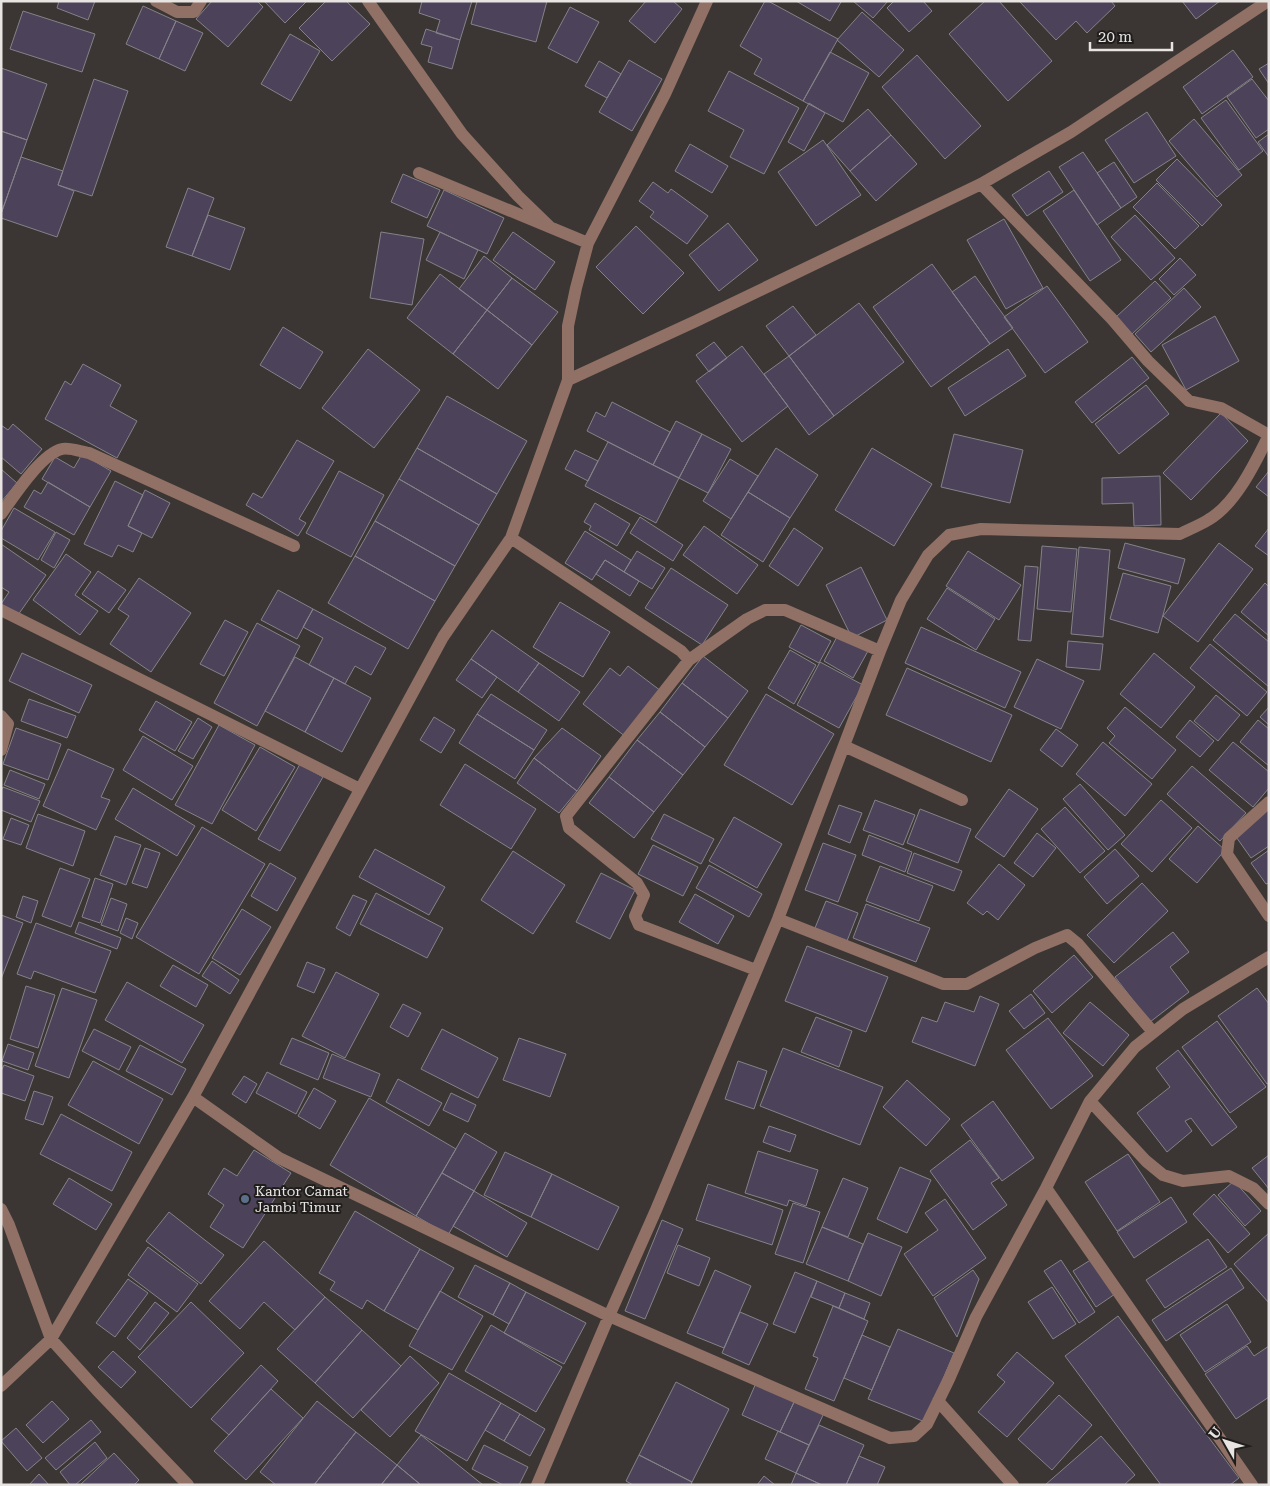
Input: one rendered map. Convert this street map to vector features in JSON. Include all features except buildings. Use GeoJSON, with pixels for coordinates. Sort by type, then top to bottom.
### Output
{"type":"FeatureCollection","features":[{"type":"Feature","properties":{"kind":"street"},"geometry":{"type":"LineString","coordinates":[[156,1],[177,12],[194,12],[201,1]]}},
{"type":"Feature","properties":{"kind":"street"},"geometry":{"type":"LineString","coordinates":[[368,1],[462,134],[518,196],[550,227]]}},
{"type":"Feature","properties":{"kind":"street"},"geometry":{"type":"LineString","coordinates":[[1,1386],[51,1339],[193,1097],[443,637],[511,538],[568,380],[568,326],[588,243],[665,94],[707,1]]}},
{"type":"Feature","properties":{"kind":"street"},"geometry":{"type":"LineString","coordinates":[[568,380],[705,317],[981,184],[1071,132],[1268,1]]}},
{"type":"Feature","properties":{"kind":"street"},"geometry":{"type":"LineString","coordinates":[[419,173],[588,243]]}},
{"type":"Feature","properties":{"kind":"street"},"geometry":{"type":"LineString","coordinates":[[537,1485],[656,1210],[778,919],[880,651],[906,592],[928,555],[949,535],[981,528],[1180,534],[1210,519],[1228,503],[1255,463],[1269,435],[1221,408],[1189,401],[1148,361],[1112,319],[981,184]]}},
{"type":"Feature","properties":{"kind":"street"},"geometry":{"type":"LineString","coordinates":[[1,514],[30,474],[50,455],[63,448],[89,453],[294,546]]}},
{"type":"Feature","properties":{"kind":"street"},"geometry":{"type":"LineString","coordinates":[[511,538],[681,650],[689,660]]}},
{"type":"Feature","properties":{"kind":"street"},"geometry":{"type":"LineString","coordinates":[[1,610],[360,789]]}},
{"type":"Feature","properties":{"kind":"street"},"geometry":{"type":"LineString","coordinates":[[756,970],[639,925],[635,916],[644,895],[637,883],[569,828],[566,816],[689,660],[747,619],[765,610],[785,610],[880,651]]}},
{"type":"Feature","properties":{"kind":"street"},"geometry":{"type":"LineString","coordinates":[[1,716],[8,724],[1,750]]}},
{"type":"Feature","properties":{"kind":"street"},"geometry":{"type":"LineString","coordinates":[[844,746],[962,800]]}},
{"type":"Feature","properties":{"kind":"street"},"geometry":{"type":"LineString","coordinates":[[1269,802],[1229,838],[1227,854],[1269,916]]}},
{"type":"Feature","properties":{"kind":"street"},"geometry":{"type":"LineString","coordinates":[[778,919],[943,984],[967,984],[1035,948],[1067,935],[1078,944],[1153,1032]]}},
{"type":"Feature","properties":{"kind":"street"},"geometry":{"type":"LineString","coordinates":[[193,1097],[279,1158],[609,1316],[890,1438],[914,1436],[927,1424],[976,1318],[1046,1188],[1090,1101],[1135,1047],[1153,1032],[1183,1009],[1269,957]]}},
{"type":"Feature","properties":{"kind":"street"},"geometry":{"type":"LineString","coordinates":[[1090,1101],[1146,1161],[1163,1175],[1183,1181],[1229,1176],[1253,1188],[1269,1204]]}},
{"type":"Feature","properties":{"kind":"street"},"geometry":{"type":"LineString","coordinates":[[1046,1188],[1252,1485]]}},
{"type":"Feature","properties":{"kind":"street"},"geometry":{"type":"LineString","coordinates":[[1,1209],[10,1225],[51,1339],[188,1485]]}},
{"type":"Feature","properties":{"kind":"street"},"geometry":{"type":"LineString","coordinates":[[938,1401],[1013,1485]]}},
{"type":"Feature","properties":{"kind":"place","name":"Kantor Camat Jambi Timur"},"geometry":{"type":"Point","coordinates":[245,1199]}}]}
